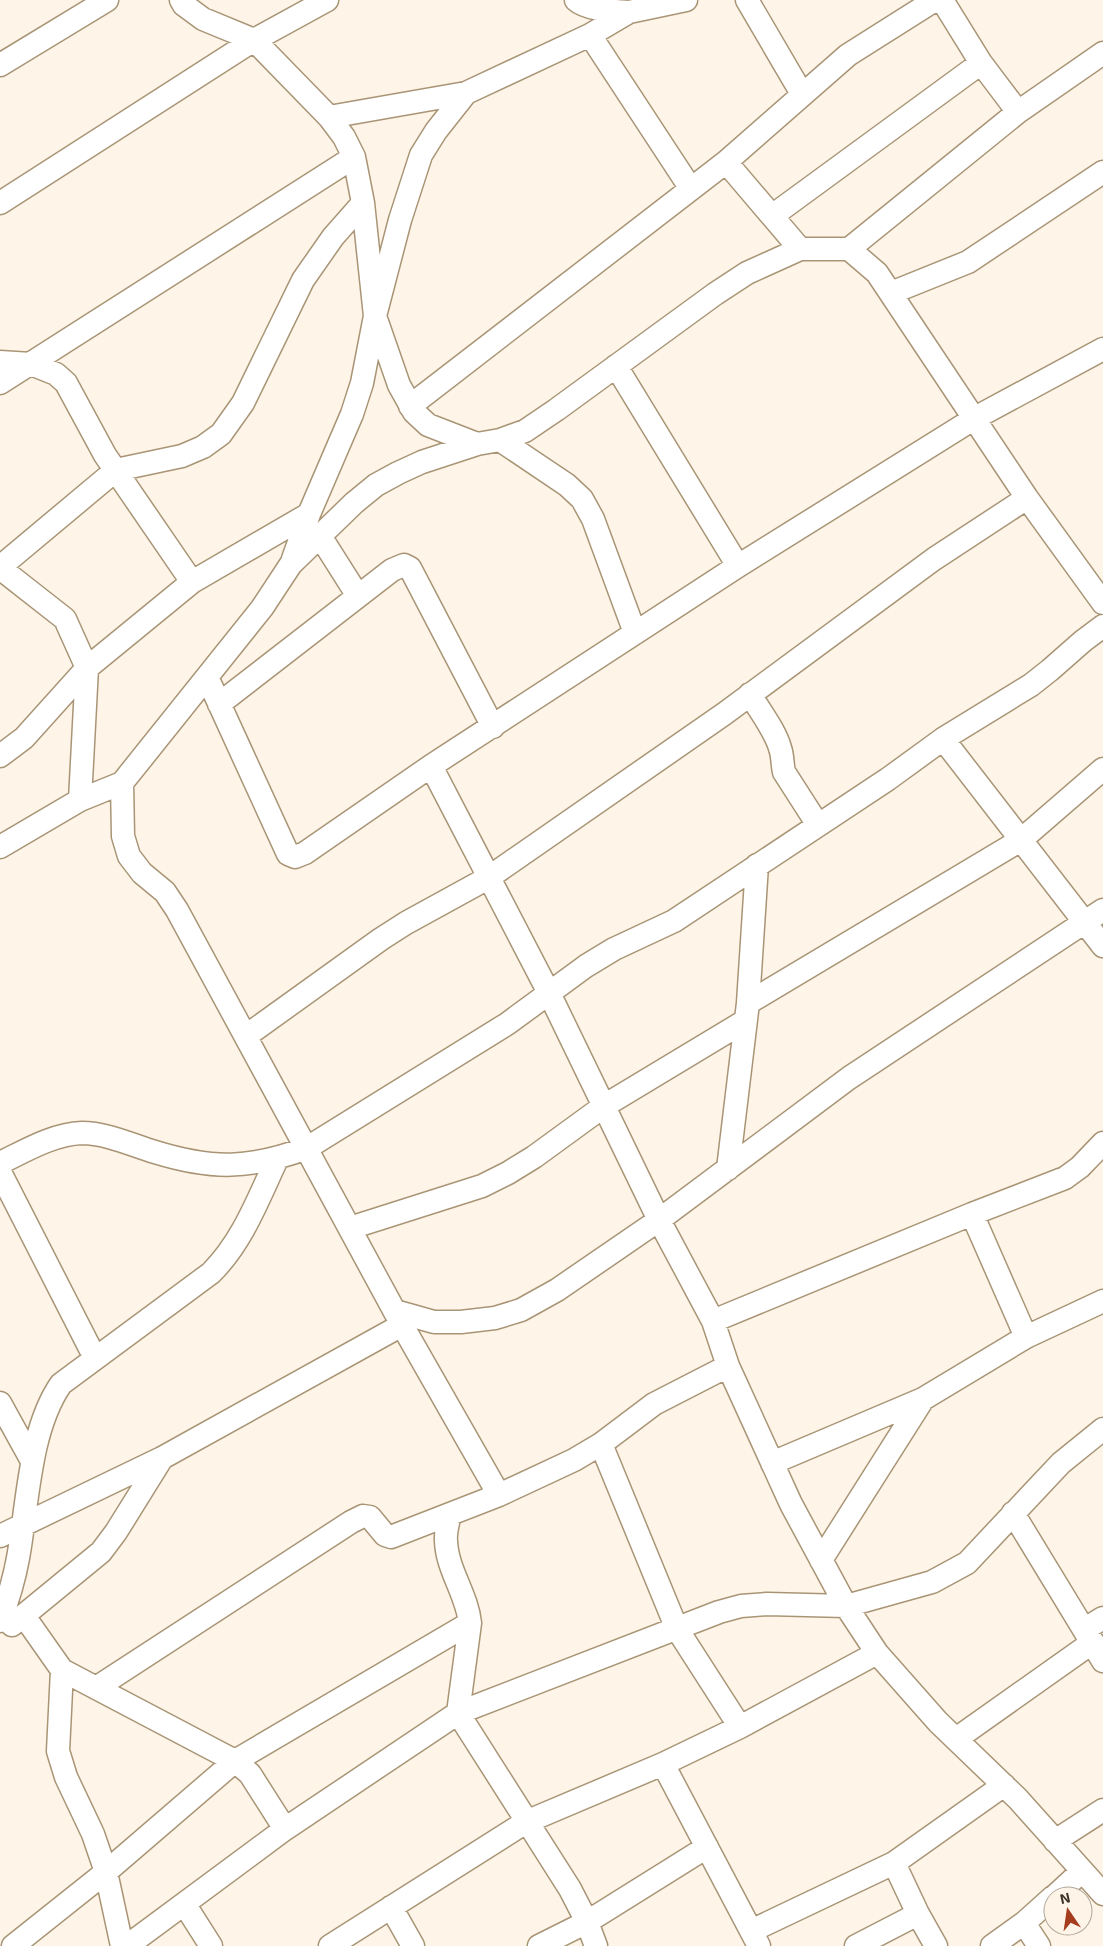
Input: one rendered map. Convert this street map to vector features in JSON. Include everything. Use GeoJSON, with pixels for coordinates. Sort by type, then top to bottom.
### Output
{"type":"FeatureCollection","features":[{"type":"Feature","properties":{"kind":"street"},"geometry":{"type":"LineString","coordinates":[[0,65],[108,0]]}},
{"type":"Feature","properties":{"kind":"street"},"geometry":{"type":"LineString","coordinates":[[181,0],[184,5],[203,19],[254,40],[344,136],[354,158],[363,203],[374,316],[399,385],[414,412],[428,425],[477,444]]}},
{"type":"Feature","properties":{"kind":"street"},"geometry":{"type":"LineString","coordinates":[[0,203],[254,40],[327,0]]}},
{"type":"Feature","properties":{"kind":"street"},"geometry":{"type":"LineString","coordinates":[[576,0],[601,9],[629,12],[686,0]]}},
{"type":"Feature","properties":{"kind":"street"},"geometry":{"type":"LineString","coordinates":[[747,0],[802,94]]}},
{"type":"Feature","properties":{"kind":"street"},"geometry":{"type":"LineString","coordinates":[[410,406],[726,162],[848,55],[935,0]]}},
{"type":"Feature","properties":{"kind":"street"},"geometry":{"type":"LineString","coordinates":[[942,0],[981,63],[1018,112]]}},
{"type":"Feature","properties":{"kind":"street"},"geometry":{"type":"LineString","coordinates":[[329,118],[466,93],[590,35],[629,12]]}},
{"type":"Feature","properties":{"kind":"street"},"geometry":{"type":"LineString","coordinates":[[590,35],[691,189]]}},
{"type":"Feature","properties":{"kind":"street"},"geometry":{"type":"LineString","coordinates":[[0,846],[80,800],[122,783],[262,608],[291,564],[354,503],[376,485],[422,462],[525,431],[747,273],[800,249],[849,249],[1018,112],[1103,53]]}},
{"type":"Feature","properties":{"kind":"street"},"geometry":{"type":"LineString","coordinates":[[772,216],[981,63]]}},
{"type":"Feature","properties":{"kind":"street"},"geometry":{"type":"LineString","coordinates":[[291,564],[309,514],[352,414],[362,384],[374,316],[400,220],[421,155],[436,131],[466,93]]}},
{"type":"Feature","properties":{"kind":"street"},"geometry":{"type":"LineString","coordinates":[[0,383],[354,158]]}},
{"type":"Feature","properties":{"kind":"street"},"geometry":{"type":"LineString","coordinates":[[726,162],[800,249]]}},
{"type":"Feature","properties":{"kind":"street"},"geometry":{"type":"LineString","coordinates":[[891,293],[968,262],[1103,172]]}},
{"type":"Feature","properties":{"kind":"street"},"geometry":{"type":"LineString","coordinates":[[80,800],[87,668],[65,619],[0,568],[116,470],[182,456],[203,447],[221,434],[244,403],[303,280],[333,237],[363,203]]}},
{"type":"Feature","properties":{"kind":"street"},"geometry":{"type":"LineString","coordinates":[[849,249],[877,273],[1027,498],[1103,604]]}},
{"type":"Feature","properties":{"kind":"street"},"geometry":{"type":"LineString","coordinates":[[207,677],[288,854],[295,857],[305,853],[431,766],[738,566],[975,418],[1103,349]]}},
{"type":"Feature","properties":{"kind":"street"},"geometry":{"type":"LineString","coordinates":[[0,362],[31,364],[56,374],[66,383],[105,455],[192,582]]}},
{"type":"Feature","properties":{"kind":"street"},"geometry":{"type":"LineString","coordinates":[[616,366],[738,566]]}},
{"type":"Feature","properties":{"kind":"street"},"geometry":{"type":"LineString","coordinates":[[500,440],[567,485],[582,499],[594,519],[635,633]]}},
{"type":"Feature","properties":{"kind":"street"},"geometry":{"type":"LineString","coordinates":[[246,1036],[390,934],[488,878],[750,694],[934,559],[1027,498]]}},
{"type":"Feature","properties":{"kind":"street"},"geometry":{"type":"LineString","coordinates":[[0,756],[24,738],[87,668],[192,582],[309,514]]}},
{"type":"Feature","properties":{"kind":"street"},"geometry":{"type":"LineString","coordinates":[[320,536],[358,596]]}},
{"type":"Feature","properties":{"kind":"street"},"geometry":{"type":"LineString","coordinates":[[220,704],[392,570],[404,565],[410,568],[493,727]]}},
{"type":"Feature","properties":{"kind":"street"},"geometry":{"type":"LineString","coordinates":[[0,1163],[47,1140],[82,1133],[112,1138],[156,1153],[214,1164],[248,1164],[277,1159],[307,1148],[507,1024],[586,966],[614,949],[674,921],[888,780],[943,739],[1031,685],[1103,626]]}},
{"type":"Feature","properties":{"kind":"street"},"geometry":{"type":"LineString","coordinates":[[750,694],[781,749],[784,772],[818,825]]}},
{"type":"Feature","properties":{"kind":"street"},"geometry":{"type":"LineString","coordinates":[[943,739],[1021,840],[1094,916],[1103,946]]}},
{"type":"Feature","properties":{"kind":"street"},"geometry":{"type":"LineString","coordinates":[[431,766],[549,993],[659,1220],[713,1321],[728,1366],[791,1504],[846,1606],[877,1653],[938,1722],[1018,1799],[1102,1892]]}},
{"type":"Feature","properties":{"kind":"street"},"geometry":{"type":"LineString","coordinates":[[350,1228],[482,1186],[508,1173],[534,1157],[604,1106],[746,1012],[1021,840],[1103,768]]}},
{"type":"Feature","properties":{"kind":"street"},"geometry":{"type":"LineString","coordinates":[[122,783],[123,836],[129,856],[142,873],[164,892],[177,910],[398,1318],[498,1495]]}},
{"type":"Feature","properties":{"kind":"street"},"geometry":{"type":"LineString","coordinates":[[728,1169],[746,1012],[757,865]]}},
{"type":"Feature","properties":{"kind":"street"},"geometry":{"type":"LineString","coordinates":[[0,1536],[162,1458],[398,1318],[452,1322],[495,1318],[521,1310],[557,1290],[659,1220],[849,1078],[1094,916]]}},
{"type":"Feature","properties":{"kind":"street"},"geometry":{"type":"LineString","coordinates":[[713,1321],[972,1214],[1065,1178],[1080,1167],[1103,1144]]}},
{"type":"Feature","properties":{"kind":"street"},"geometry":{"type":"LineString","coordinates":[[0,1620],[12,1589],[32,1461],[50,1399],[61,1384],[212,1273],[226,1258],[240,1238],[277,1159]]}},
{"type":"Feature","properties":{"kind":"street"},"geometry":{"type":"LineString","coordinates":[[0,1172],[95,1358]]}},
{"type":"Feature","properties":{"kind":"street"},"geometry":{"type":"LineString","coordinates":[[972,1214],[1026,1337]]}},
{"type":"Feature","properties":{"kind":"street"},"geometry":{"type":"LineString","coordinates":[[772,1463],[923,1399],[1026,1337],[1103,1301]]}},
{"type":"Feature","properties":{"kind":"street"},"geometry":{"type":"LineString","coordinates":[[96,1688],[363,1516],[370,1517],[385,1535],[391,1537],[498,1495],[574,1460],[601,1444],[654,1404],[728,1366]]}},
{"type":"Feature","properties":{"kind":"street"},"geometry":{"type":"LineString","coordinates":[[822,1560],[923,1399]]}},
{"type":"Feature","properties":{"kind":"street"},"geometry":{"type":"LineString","coordinates":[[2,1409],[32,1461]]}},
{"type":"Feature","properties":{"kind":"street"},"geometry":{"type":"LineString","coordinates":[[127,1946],[285,1829],[458,1714],[720,1612],[741,1606],[767,1604],[846,1606],[932,1582],[949,1574],[967,1563],[1061,1463],[1103,1429]]}},
{"type":"Feature","properties":{"kind":"street"},"geometry":{"type":"LineString","coordinates":[[601,1444],[677,1629],[740,1727]]}},
{"type":"Feature","properties":{"kind":"street"},"geometry":{"type":"LineString","coordinates":[[0,1635],[101,1552],[116,1532],[162,1458]]}},
{"type":"Feature","properties":{"kind":"street"},"geometry":{"type":"LineString","coordinates":[[956,1739],[1096,1637],[1013,1513]]}},
{"type":"Feature","properties":{"kind":"street"},"geometry":{"type":"LineString","coordinates":[[450,1514],[446,1540],[448,1556],[469,1608],[470,1623],[458,1714],[570,1889],[587,1922],[596,1946]]}},
{"type":"Feature","properties":{"kind":"street"},"geometry":{"type":"LineString","coordinates":[[24,1616],[62,1670],[235,1761],[250,1774],[285,1829]]}},
{"type":"Feature","properties":{"kind":"street"},"geometry":{"type":"LineString","coordinates":[[13,1946],[106,1872],[235,1761],[470,1623]]}},
{"type":"Feature","properties":{"kind":"street"},"geometry":{"type":"LineString","coordinates":[[330,1946],[526,1822],[663,1764],[740,1727],[877,1653]]}},
{"type":"Feature","properties":{"kind":"street"},"geometry":{"type":"LineString","coordinates":[[62,1670],[58,1751],[66,1777],[93,1834],[106,1872],[122,1946]]}},
{"type":"Feature","properties":{"kind":"street"},"geometry":{"type":"LineString","coordinates":[[663,1764],[755,1938],[894,1863],[1004,1785]]}},
{"type":"Feature","properties":{"kind":"street"},"geometry":{"type":"LineString","coordinates":[[1055,1841],[1103,1810]]}},
{"type":"Feature","properties":{"kind":"street"},"geometry":{"type":"LineString","coordinates":[[539,1946],[587,1922],[707,1847]]}},
{"type":"Feature","properties":{"kind":"street"},"geometry":{"type":"LineString","coordinates":[[894,1863],[918,1914],[936,1946]]}},
{"type":"Feature","properties":{"kind":"street"},"geometry":{"type":"LineString","coordinates":[[1066,1886],[1082,1872]]}},
{"type":"Feature","properties":{"kind":"street"},"geometry":{"type":"LineString","coordinates":[[184,1905],[211,1946]]}},
{"type":"Feature","properties":{"kind":"street"},"geometry":{"type":"LineString","coordinates":[[391,1907],[413,1946]]}},
{"type":"Feature","properties":{"kind":"street"},"geometry":{"type":"LineString","coordinates":[[992,1946],[1043,1907]]}},
{"type":"Feature","properties":{"kind":"street"},"geometry":{"type":"LineString","coordinates":[[856,1946],[918,1914]]}},
{"type":"Feature","properties":{"kind":"street"},"geometry":{"type":"LineString","coordinates":[[1024,1923],[1039,1946]]}}]}
